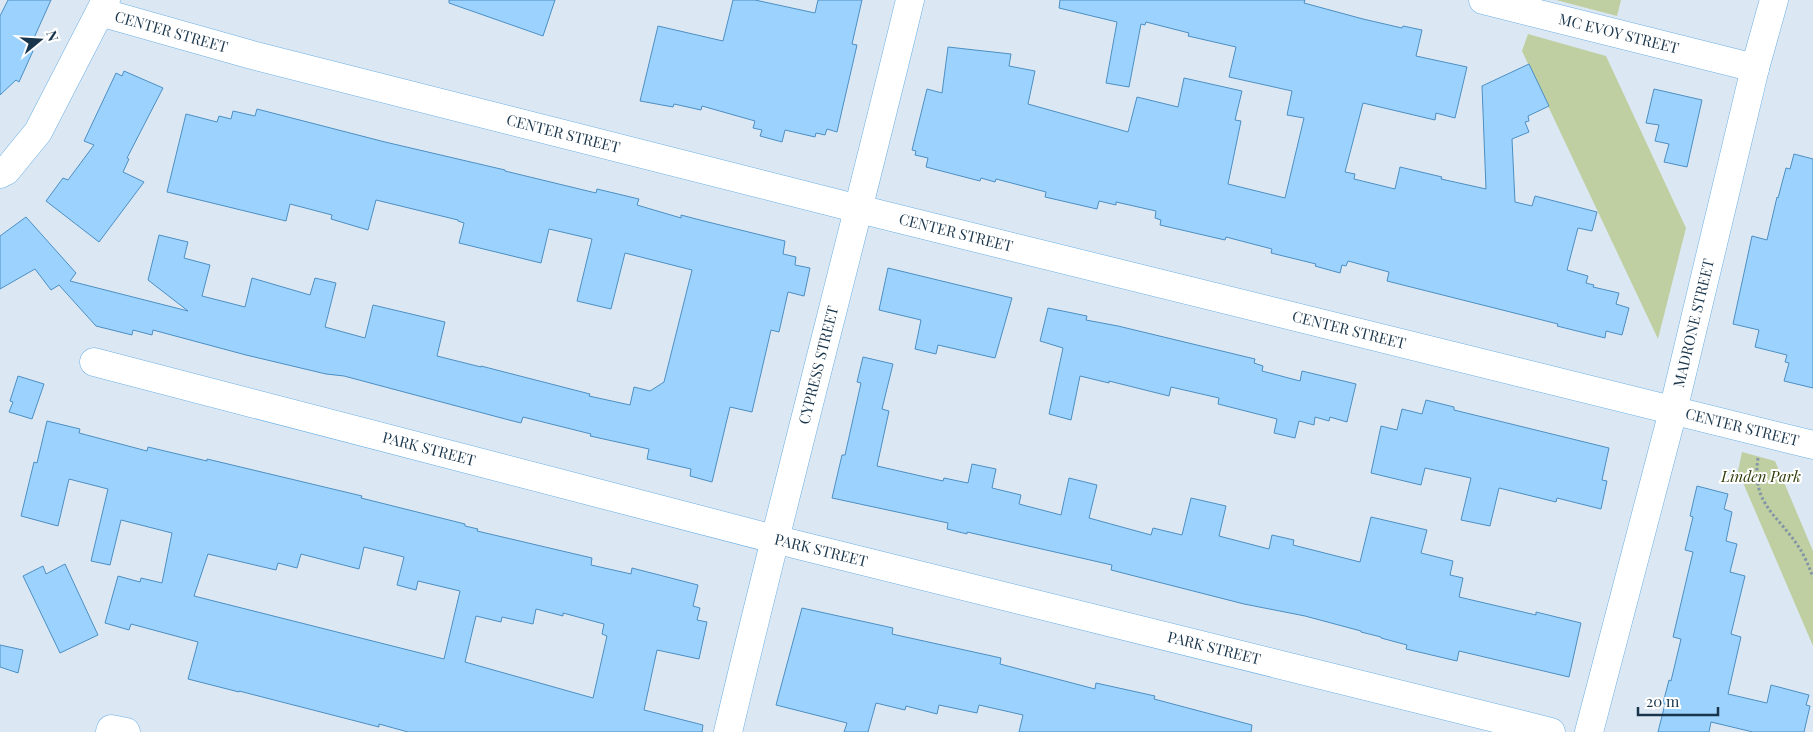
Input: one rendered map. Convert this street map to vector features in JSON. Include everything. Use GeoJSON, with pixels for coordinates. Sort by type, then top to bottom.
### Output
{"type":"FeatureCollection","features":[{"type":"Feature","properties":{"kind":"street","name":"CYPRESS STREET"},"geometry":{"type":"LineString","coordinates":[[728,732],[774,539],[859,209],[910,0]]}},
{"type":"Feature","properties":{"kind":"street","name":"MC EVOY STREET"},"geometry":{"type":"LineString","coordinates":[[1484,0],[1755,68]]}},
{"type":"Feature","properties":{"kind":"street","name":"MADRONE STREET"},"geometry":{"type":"LineString","coordinates":[[1590,732],[1673,411],[1755,68],[1774,0]]}},
{"type":"Feature","properties":{"kind":"street","name":"CENTER STREET"},"geometry":{"type":"LineString","coordinates":[[103,6],[252,55],[859,209],[1813,445]]}},
{"type":"Feature","properties":{"kind":"street"},"geometry":{"type":"LineString","coordinates":[[0,174],[6,171],[38,132],[103,6]]}},
{"type":"Feature","properties":{"kind":"street","name":"PARK STREET"},"geometry":{"type":"LineString","coordinates":[[94,362],[774,539],[1551,732]]}},
{"type":"Feature","properties":{"kind":"street"},"geometry":{"type":"LineString","coordinates":[[110,732],[111,728],[126,732]]}},
{"type":"Feature","properties":{"kind":"path"},"geometry":{"type":"LineString","coordinates":[[1762,433],[1756,474],[1757,485],[1769,511],[1800,549],[1813,577]]}},
{"type":"Feature","properties":{"kind":"green space"},"geometry":{"type":"Polygon","coordinates":[[[1556,0],[1621,0],[1617,16],[1556,0]]]}},
{"type":"Feature","properties":{"kind":"green space"},"geometry":{"type":"Polygon","coordinates":[[[1528,34],[1606,56],[1686,228],[1658,339],[1522,51],[1528,34]]]}},
{"type":"Feature","properties":{"kind":"green space","name":"Linden Park"},"geometry":{"type":"Polygon","coordinates":[[[1742,452],[1775,461],[1813,551],[1813,646],[1738,471],[1742,452]]]}},
{"type":"Feature","properties":{"kind":"building"},"geometry":{"type":"Polygon","coordinates":[[[8,0],[51,0],[29,49],[33,51],[19,82],[16,80],[0,95],[0,16],[8,0]]]}},
{"type":"Feature","properties":{"kind":"building"},"geometry":{"type":"Polygon","coordinates":[[[449,0],[555,0],[543,36],[449,3],[449,0]]]}},
{"type":"Feature","properties":{"kind":"building"},"geometry":{"type":"Polygon","coordinates":[[[733,0],[755,0],[815,13],[818,0],[862,0],[852,44],[857,45],[837,132],[827,129],[825,135],[816,133],[815,137],[785,130],[782,142],[760,136],[762,130],[753,128],[755,121],[702,106],[701,110],[674,104],[673,107],[640,101],[658,26],[723,41],[733,0]]]}},
{"type":"Feature","properties":{"kind":"building"},"geometry":{"type":"Polygon","coordinates":[[[1060,0],[1305,0],[1304,3],[1363,19],[1402,28],[1403,26],[1422,30],[1416,56],[1467,67],[1455,118],[1436,113],[1435,120],[1363,103],[1345,172],[1355,174],[1354,179],[1395,189],[1400,167],[1486,189],[1482,86],[1529,64],[1549,106],[1528,116],[1529,121],[1525,122],[1529,132],[1512,139],[1515,202],[1532,206],[1535,196],[1597,212],[1592,231],[1578,228],[1567,270],[1588,276],[1586,283],[1594,285],[1593,287],[1619,293],[1616,304],[1629,308],[1622,335],[1606,331],[1605,338],[1557,326],[1558,324],[1387,281],[1389,272],[1348,261],[1346,266],[1342,265],[1340,273],[1315,266],[1316,264],[1271,253],[1272,249],[1226,237],[1225,240],[1160,225],[1161,220],[1155,218],[1156,211],[1116,202],[1116,205],[1099,201],[1097,209],[1045,197],[1046,192],[996,179],[995,182],[981,178],[980,181],[926,167],[928,158],[915,155],[916,151],[912,150],[927,89],[942,93],[948,47],[1011,54],[1009,66],[1035,71],[1028,104],[1128,132],[1137,97],[1178,107],[1184,78],[1242,91],[1235,120],[1241,121],[1228,184],[1285,198],[1304,118],[1287,115],[1292,91],[1229,77],[1236,47],[1188,36],[1189,33],[1146,22],[1145,25],[1141,24],[1129,87],[1106,83],[1117,22],[1059,8],[1060,0]]]}},
{"type":"Feature","properties":{"kind":"building"},"geometry":{"type":"Polygon","coordinates":[[[124,71],[163,88],[127,158],[129,159],[123,172],[144,182],[99,242],[46,201],[63,178],[68,180],[94,145],[84,141],[116,73],[122,76],[124,71]]]}},
{"type":"Feature","properties":{"kind":"building"},"geometry":{"type":"Polygon","coordinates":[[[1654,89],[1702,100],[1687,167],[1664,162],[1669,144],[1655,141],[1659,125],[1646,123],[1654,89]]]}},
{"type":"Feature","properties":{"kind":"building"},"geometry":{"type":"Polygon","coordinates":[[[257,109],[596,193],[597,189],[639,199],[637,205],[681,218],[681,215],[785,241],[783,254],[796,257],[795,265],[810,268],[804,296],[788,292],[779,332],[771,330],[752,412],[730,407],[712,482],[690,476],[691,469],[647,459],[649,449],[590,436],[591,434],[523,417],[521,423],[344,376],[326,374],[246,355],[153,330],[152,335],[133,330],[132,335],[96,326],[59,285],[51,290],[35,269],[0,289],[0,236],[26,217],[76,273],[70,281],[188,311],[148,280],[159,235],[188,242],[184,258],[210,265],[202,296],[245,307],[252,278],[310,295],[315,278],[336,283],[325,327],[365,338],[373,305],[445,322],[437,356],[630,405],[634,387],[650,391],[664,382],[692,270],[625,253],[611,309],[577,301],[592,239],[549,229],[541,263],[459,243],[464,223],[458,220],[376,200],[368,230],[331,219],[332,215],[290,204],[286,221],[167,192],[186,114],[217,122],[219,116],[231,119],[233,111],[255,116],[257,109]]]}},
{"type":"Feature","properties":{"kind":"building"},"geometry":{"type":"Polygon","coordinates":[[[1794,154],[1813,159],[1813,388],[1784,381],[1789,363],[1785,362],[1787,355],[1755,347],[1759,330],[1733,324],[1752,236],[1767,240],[1786,168],[1790,169],[1794,154]]]}},
{"type":"Feature","properties":{"kind":"building"},"geometry":{"type":"Polygon","coordinates":[[[888,268],[1012,298],[995,358],[938,345],[936,354],[915,349],[921,320],[879,310],[888,268]]]}},
{"type":"Feature","properties":{"kind":"building"},"geometry":{"type":"Polygon","coordinates":[[[1048,308],[1087,316],[1086,320],[1255,359],[1254,363],[1263,366],[1262,371],[1300,381],[1302,371],[1356,384],[1347,422],[1330,417],[1329,421],[1315,417],[1314,425],[1299,421],[1295,438],[1274,433],[1277,419],[1218,404],[1219,398],[1171,387],[1169,396],[1080,376],[1071,420],[1049,414],[1063,348],[1040,341],[1048,308]]]}},
{"type":"Feature","properties":{"kind":"building"},"geometry":{"type":"Polygon","coordinates":[[[863,357],[893,364],[882,409],[889,411],[877,466],[943,481],[944,478],[968,483],[972,464],[996,469],[992,488],[1021,495],[1019,504],[1061,515],[1069,478],[1097,485],[1089,518],[1151,535],[1153,528],[1182,535],[1191,498],[1226,506],[1219,536],[1269,549],[1272,535],[1294,540],[1293,545],[1360,562],[1371,517],[1427,530],[1421,553],[1453,561],[1450,575],[1463,578],[1459,597],[1536,615],[1536,612],[1581,623],[1569,677],[1459,651],[1457,661],[1406,649],[1407,645],[1305,616],[1244,604],[1111,570],[1112,565],[967,532],[967,534],[947,529],[948,523],[832,498],[842,455],[845,455],[861,383],[857,382],[863,357]]]}},
{"type":"Feature","properties":{"kind":"building"},"geometry":{"type":"Polygon","coordinates":[[[18,376],[44,384],[32,419],[9,412],[13,402],[10,401],[18,376]]]}},
{"type":"Feature","properties":{"kind":"building"},"geometry":{"type":"Polygon","coordinates":[[[1426,400],[1454,407],[1454,410],[1609,448],[1602,480],[1607,481],[1601,509],[1557,498],[1556,502],[1499,488],[1490,526],[1461,520],[1471,478],[1425,468],[1421,485],[1371,473],[1381,426],[1397,430],[1402,409],[1422,414],[1426,400]]]}},
{"type":"Feature","properties":{"kind":"building"},"geometry":{"type":"Polygon","coordinates":[[[47,421],[80,429],[79,433],[147,451],[148,447],[207,461],[207,459],[362,496],[361,498],[465,524],[465,526],[478,529],[477,531],[592,558],[591,565],[631,574],[632,568],[698,585],[693,606],[700,608],[697,620],[707,622],[699,659],[657,650],[644,710],[703,725],[702,732],[408,732],[379,724],[379,727],[188,679],[198,642],[131,624],[129,630],[105,623],[118,576],[140,582],[141,578],[162,583],[172,533],[121,520],[110,565],[91,561],[108,489],[69,479],[58,526],[21,516],[34,462],[37,463],[47,421]],[[364,547],[359,569],[301,554],[297,568],[278,563],[276,570],[208,554],[194,596],[444,659],[460,591],[418,581],[416,590],[397,585],[404,557],[364,547]],[[536,609],[533,624],[502,617],[501,622],[476,616],[465,662],[593,698],[607,636],[602,634],[604,624],[563,613],[563,616],[536,609]]]}},
{"type":"Feature","properties":{"kind":"building"},"geometry":{"type":"Polygon","coordinates":[[[1697,486],[1728,494],[1724,509],[1732,512],[1726,541],[1737,544],[1730,572],[1745,576],[1731,634],[1741,637],[1728,694],[1767,703],[1771,685],[1809,695],[1806,705],[1810,706],[1804,732],[1753,732],[1711,722],[1709,732],[1658,732],[1665,704],[1663,703],[1669,680],[1671,681],[1681,639],[1673,637],[1693,552],[1685,550],[1693,517],[1690,516],[1697,486]]]}},
{"type":"Feature","properties":{"kind":"building"},"geometry":{"type":"Polygon","coordinates":[[[65,564],[98,635],[60,653],[23,576],[43,566],[46,574],[65,564]]]}},
{"type":"Feature","properties":{"kind":"building"},"geometry":{"type":"Polygon","coordinates":[[[802,608],[893,628],[892,634],[1001,658],[1000,664],[1095,689],[1096,683],[1155,696],[1154,699],[1252,725],[1251,732],[1019,732],[1023,715],[979,705],[977,713],[939,705],[937,714],[906,706],[905,710],[876,703],[868,732],[844,732],[847,723],[776,705],[802,608]]]}},
{"type":"Feature","properties":{"kind":"building"},"geometry":{"type":"Polygon","coordinates":[[[0,645],[23,650],[18,673],[0,667],[0,645]]]}}]}
